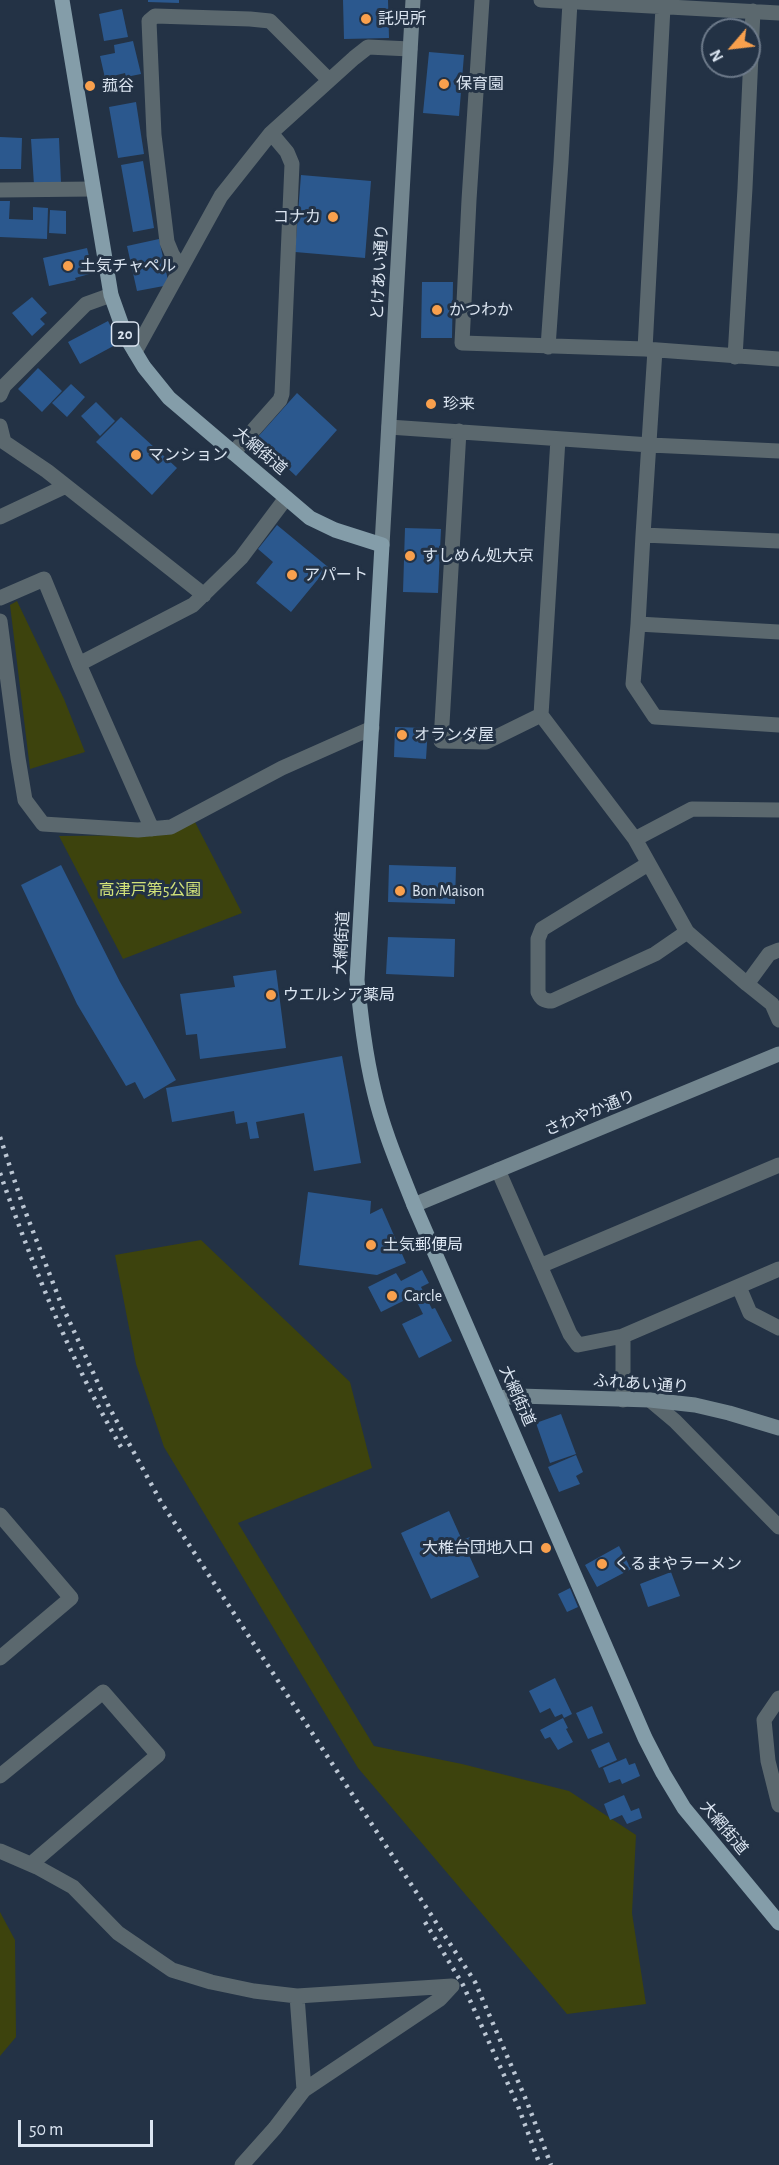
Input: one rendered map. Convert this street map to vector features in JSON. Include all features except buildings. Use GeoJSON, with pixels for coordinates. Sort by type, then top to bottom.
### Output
{"type":"FeatureCollection","features":[{"type":"Feature","properties":{"kind":"main road","name":"大網街道"},"geometry":{"type":"LineString","coordinates":[[62,0],[111,295],[126,337],[144,367],[169,398],[310,518],[335,530],[382,545],[357,980],[363,1034],[374,1092],[389,1142],[414,1205],[645,1738],[684,1808],[779,1923]]}},
{"type":"Feature","properties":{"kind":"street","name":"とけあい通り"},"geometry":{"type":"LineString","coordinates":[[382,545],[414,0]]}},
{"type":"Feature","properties":{"kind":"street"},"geometry":{"type":"LineString","coordinates":[[482,0],[468,200],[462,343],[650,350],[779,359]]}},
{"type":"Feature","properties":{"kind":"street"},"geometry":{"type":"LineString","coordinates":[[541,0],[779,13]]}},
{"type":"Feature","properties":{"kind":"street"},"geometry":{"type":"LineString","coordinates":[[548,347],[570,2]]}},
{"type":"Feature","properties":{"kind":"street"},"geometry":{"type":"LineString","coordinates":[[663,7],[650,350],[650,445],[633,684],[655,717],[779,725]]}},
{"type":"Feature","properties":{"kind":"street"},"geometry":{"type":"LineString","coordinates":[[735,357],[753,12]]}},
{"type":"Feature","properties":{"kind":"street"},"geometry":{"type":"LineString","coordinates":[[181,268],[167,242],[154,135],[149,21],[155,16],[270,21],[329,80]]}},
{"type":"Feature","properties":{"kind":"street"},"geometry":{"type":"LineString","coordinates":[[135,352],[221,196],[271,133],[368,47],[410,49]]}},
{"type":"Feature","properties":{"kind":"street"},"geometry":{"type":"LineString","coordinates":[[233,453],[280,400],[282,394],[292,164],[287,153],[271,133]]}},
{"type":"Feature","properties":{"kind":"street"},"geometry":{"type":"LineString","coordinates":[[0,190],[93,189]]}},
{"type":"Feature","properties":{"kind":"street"},"geometry":{"type":"LineString","coordinates":[[0,395],[4,386],[86,304],[111,295]]}},
{"type":"Feature","properties":{"kind":"street"},"geometry":{"type":"LineString","coordinates":[[0,426],[4,442],[66,486],[204,595]]}},
{"type":"Feature","properties":{"kind":"street"},"geometry":{"type":"LineString","coordinates":[[388,427],[650,445],[779,451]]}},
{"type":"Feature","properties":{"kind":"street"},"geometry":{"type":"LineString","coordinates":[[459,431],[441,741],[486,742],[541,715]]}},
{"type":"Feature","properties":{"kind":"street"},"geometry":{"type":"LineString","coordinates":[[558,438],[541,715],[635,839],[687,932],[772,1004],[779,1020]]}},
{"type":"Feature","properties":{"kind":"street"},"geometry":{"type":"LineString","coordinates":[[0,517],[66,486]]}},
{"type":"Feature","properties":{"kind":"street"},"geometry":{"type":"LineString","coordinates":[[79,664],[192,605],[241,558],[286,498]]}},
{"type":"Feature","properties":{"kind":"street"},"geometry":{"type":"LineString","coordinates":[[644,534],[779,541]]}},
{"type":"Feature","properties":{"kind":"street"},"geometry":{"type":"LineString","coordinates":[[0,597],[44,579],[152,829]]}},
{"type":"Feature","properties":{"kind":"street"},"geometry":{"type":"LineString","coordinates":[[0,621],[25,800],[44,824],[138,830],[171,827],[282,768],[372,728]]}},
{"type":"Feature","properties":{"kind":"street"},"geometry":{"type":"LineString","coordinates":[[638,624],[779,632]]}},
{"type":"Feature","properties":{"kind":"street"},"geometry":{"type":"LineString","coordinates":[[635,839],[692,809],[779,810]]}},
{"type":"Feature","properties":{"kind":"street"},"geometry":{"type":"LineString","coordinates":[[648,864],[542,928],[538,939],[540,998],[552,1001],[655,954],[687,932]]}},
{"type":"Feature","properties":{"kind":"street"},"geometry":{"type":"LineString","coordinates":[[747,984],[769,954],[779,950]]}},
{"type":"Feature","properties":{"kind":"street","name":"さわやか通り"},"geometry":{"type":"LineString","coordinates":[[414,1205],[779,1054]]}},
{"type":"Feature","properties":{"kind":"street"},"geometry":{"type":"LineString","coordinates":[[540,1266],[779,1165]]}},
{"type":"Feature","properties":{"kind":"street"},"geometry":{"type":"LineString","coordinates":[[498,1170],[570,1334],[578,1345],[623,1336],[779,1269]]}},
{"type":"Feature","properties":{"kind":"street"},"geometry":{"type":"LineString","coordinates":[[739,1287],[750,1313],[779,1328]]}},
{"type":"Feature","properties":{"kind":"street"},"geometry":{"type":"LineString","coordinates":[[623,1336],[623,1400]]}},
{"type":"Feature","properties":{"kind":"street","name":"ふれあい通り"},"geometry":{"type":"LineString","coordinates":[[499,1398],[519,1396],[650,1400],[695,1405],[779,1428]]}},
{"type":"Feature","properties":{"kind":"street"},"geometry":{"type":"LineString","coordinates":[[650,1400],[675,1421],[779,1527]]}},
{"type":"Feature","properties":{"kind":"street"},"geometry":{"type":"LineString","coordinates":[[0,1515],[71,1598],[0,1658]]}},
{"type":"Feature","properties":{"kind":"street"},"geometry":{"type":"LineString","coordinates":[[0,1776],[103,1692],[158,1755],[31,1864]]}},
{"type":"Feature","properties":{"kind":"street"},"geometry":{"type":"LineString","coordinates":[[779,1698],[764,1720],[768,1761],[779,1805]]}},
{"type":"Feature","properties":{"kind":"street"},"geometry":{"type":"LineString","coordinates":[[0,1851],[31,1864],[73,1887],[118,1933],[172,1970],[211,1982],[254,1991],[297,1996],[452,1986],[440,1999],[304,2090],[275,2128],[242,2165]]}},
{"type":"Feature","properties":{"kind":"street"},"geometry":{"type":"LineString","coordinates":[[297,1996],[304,2090]]}},
{"type":"Feature","properties":{"kind":"green space"},"geometry":{"type":"Polygon","coordinates":[[[17,601],[64,699],[85,752],[30,769],[10,605],[17,601]]]}},
{"type":"Feature","properties":{"kind":"green space","name":"高津戸第5公園"},"geometry":{"type":"Polygon","coordinates":[[[195,822],[242,913],[123,959],[59,836],[166,835],[195,822]]]}},
{"type":"Feature","properties":{"kind":"green space"},"geometry":{"type":"Polygon","coordinates":[[[201,1240],[350,1382],[372,1468],[238,1523],[374,1746],[462,1764],[569,1791],[636,1835],[632,1913],[646,2004],[567,2014],[358,1768],[164,1447],[136,1364],[115,1255],[201,1240]]]}},
{"type":"Feature","properties":{"kind":"green space"},"geometry":{"type":"Polygon","coordinates":[[[0,1912],[15,1940],[16,2037],[0,2056],[0,1912]]]}},
{"type":"Feature","properties":{"kind":"railway"},"geometry":{"type":"LineString","coordinates":[[0,1137],[22,1203],[60,1301],[109,1407],[161,1502],[475,1982],[527,2102],[551,2165]]}},
{"type":"Feature","properties":{"kind":"railway"},"geometry":{"type":"LineString","coordinates":[[0,1173],[69,1347],[121,1447]]}},
{"type":"Feature","properties":{"kind":"railway"},"geometry":{"type":"LineString","coordinates":[[425,1922],[463,1985],[518,2106],[540,2165]]}},
{"type":"Feature","properties":{"kind":"place","name":"託児所"},"geometry":{"type":"Point","coordinates":[366,19]}},
{"type":"Feature","properties":{"kind":"place","name":"保育園"},"geometry":{"type":"Point","coordinates":[444,84]}},
{"type":"Feature","properties":{"kind":"place","name":"菰谷"},"geometry":{"type":"Point","coordinates":[90,86]}},
{"type":"Feature","properties":{"kind":"place","name":"コナカ"},"geometry":{"type":"Point","coordinates":[333,217]}},
{"type":"Feature","properties":{"kind":"place","name":"土気チャペル"},"geometry":{"type":"Point","coordinates":[68,266]}},
{"type":"Feature","properties":{"kind":"place","name":"かつわか"},"geometry":{"type":"Point","coordinates":[437,310]}},
{"type":"Feature","properties":{"kind":"place","name":"珍来"},"geometry":{"type":"Point","coordinates":[431,404]}},
{"type":"Feature","properties":{"kind":"place","name":"マンション"},"geometry":{"type":"Point","coordinates":[136,455]}},
{"type":"Feature","properties":{"kind":"place","name":"すしめん処大京"},"geometry":{"type":"Point","coordinates":[410,556]}},
{"type":"Feature","properties":{"kind":"place","name":"アパート"},"geometry":{"type":"Point","coordinates":[292,575]}},
{"type":"Feature","properties":{"kind":"place","name":"オランダ屋"},"geometry":{"type":"Point","coordinates":[402,735]}},
{"type":"Feature","properties":{"kind":"place","name":"Bon Maison"},"geometry":{"type":"Point","coordinates":[400,891]}},
{"type":"Feature","properties":{"kind":"place","name":"ウエルシア薬局"},"geometry":{"type":"Point","coordinates":[271,995]}},
{"type":"Feature","properties":{"kind":"place","name":"土気郵便局"},"geometry":{"type":"Point","coordinates":[371,1245]}},
{"type":"Feature","properties":{"kind":"place","name":"Carcle"},"geometry":{"type":"Point","coordinates":[392,1296]}},
{"type":"Feature","properties":{"kind":"place","name":"大椎台団地入口"},"geometry":{"type":"Point","coordinates":[546,1548]}},
{"type":"Feature","properties":{"kind":"place","name":"くるまやラーメン"},"geometry":{"type":"Point","coordinates":[602,1564]}}]}
